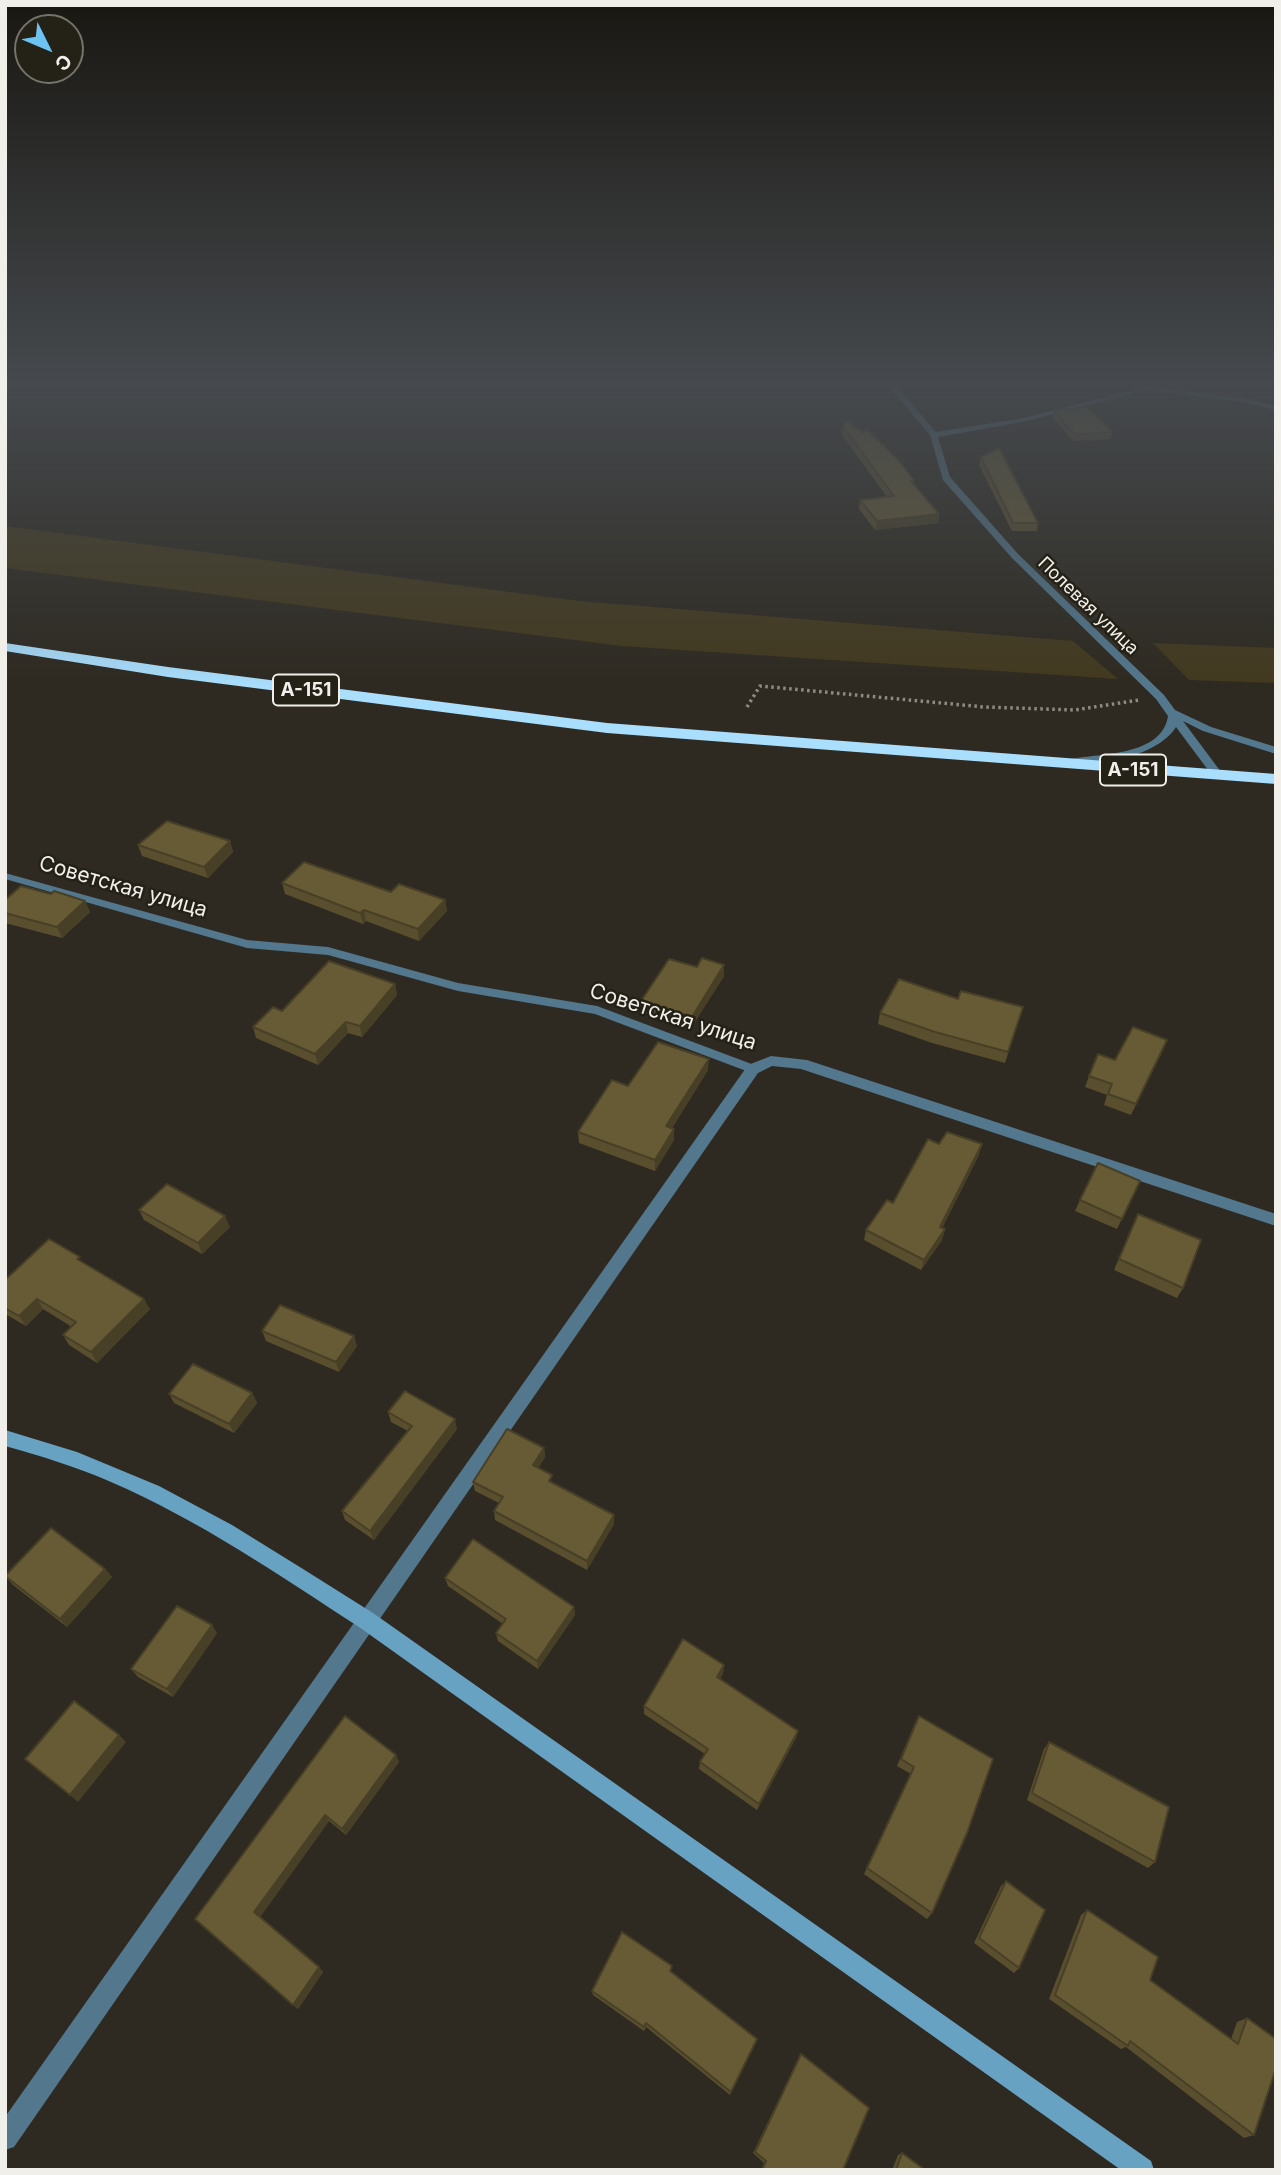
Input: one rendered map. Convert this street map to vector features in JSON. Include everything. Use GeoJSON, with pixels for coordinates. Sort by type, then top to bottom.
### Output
{"type":"FeatureCollection","features":[{"type":"Feature","properties":{"kind":"highway","name":"А-151"},"geometry":{"type":"LineString","coordinates":[[5,647],[167,672],[607,728],[1048,764],[1276,779]]}},
{"type":"Feature","properties":{"kind":"street","name":"Полевая улица"},"geometry":{"type":"LineString","coordinates":[[952,484],[1015,556],[1160,697],[1218,776]]}},
{"type":"Feature","properties":{"kind":"street"},"geometry":{"type":"LineString","coordinates":[[1048,764],[1110,758],[1160,741],[1170,729],[1174,713],[1208,729],[1276,751]]}},
{"type":"Feature","properties":{"kind":"street","name":"Советская улица"},"geometry":{"type":"LineString","coordinates":[[753,1069],[771,1061],[802,1064],[1276,1220]]}},
{"type":"Feature","properties":{"kind":"street"},"geometry":{"type":"LineString","coordinates":[[5,2138],[753,1069]]}},
{"type":"Feature","properties":{"kind":"street"},"geometry":{"type":"LineString","coordinates":[[5,1438],[78,1460],[151,1492],[252,1547],[366,1620],[1142,2170]]}},
{"type":"Feature","properties":{"kind":"lane","name":"Советская улица"},"geometry":{"type":"LineString","coordinates":[[5,876],[247,944],[328,951],[458,987],[597,1010],[753,1069]]}},
{"type":"Feature","properties":{"kind":"path"},"geometry":{"type":"LineString","coordinates":[[747,707],[760,686],[984,707],[1062,709],[1160,697]]}},
{"type":"Feature","properties":{"kind":"shaded area"},"geometry":{"type":"Polygon","coordinates":[[[5,526],[579,601],[1073,641],[1118,679],[622,646],[5,568],[5,526]]]}},
{"type":"Feature","properties":{"kind":"shaded area"},"geometry":{"type":"Polygon","coordinates":[[[1153,643],[1276,648],[1276,683],[1189,680],[1153,643]]]}},
{"type":"Feature","properties":{"kind":"building"},"geometry":{"type":"Polygon","coordinates":[[[886,484],[914,484],[939,514],[877,521],[860,500],[894,496],[886,484]]]}},
{"type":"Feature","properties":{"kind":"building"},"geometry":{"type":"Polygon","coordinates":[[[994,484],[1018,484],[1038,523],[1013,523],[994,484]]]}},
{"type":"Feature","properties":{"kind":"building"},"geometry":{"type":"Polygon","coordinates":[[[167,821],[230,841],[204,867],[138,845],[167,821]]]}},
{"type":"Feature","properties":{"kind":"building"},"geometry":{"type":"Polygon","coordinates":[[[304,862],[391,892],[399,884],[445,900],[418,929],[364,910],[360,913],[282,883],[304,862]]]}},
{"type":"Feature","properties":{"kind":"building"},"geometry":{"type":"Polygon","coordinates":[[[21,886],[51,894],[54,891],[85,901],[57,927],[5,913],[5,900],[21,886]]]}},
{"type":"Feature","properties":{"kind":"building"},"geometry":{"type":"Polygon","coordinates":[[[702,958],[724,965],[692,1017],[641,1001],[669,959],[697,967],[702,958]]]}},
{"type":"Feature","properties":{"kind":"building"},"geometry":{"type":"Polygon","coordinates":[[[329,961],[395,984],[360,1026],[346,1022],[315,1054],[253,1027],[273,1007],[282,1011],[329,961]]]}},
{"type":"Feature","properties":{"kind":"building"},"geometry":{"type":"Polygon","coordinates":[[[899,979],[958,999],[961,991],[1023,1007],[1008,1052],[935,1032],[880,1013],[899,979]]]}},
{"type":"Feature","properties":{"kind":"building"},"geometry":{"type":"Polygon","coordinates":[[[1133,1027],[1167,1040],[1136,1104],[1108,1094],[1112,1084],[1089,1076],[1098,1054],[1115,1060],[1133,1027]]]}},
{"type":"Feature","properties":{"kind":"building"},"geometry":{"type":"Polygon","coordinates":[[[658,1042],[709,1059],[666,1126],[674,1129],[655,1160],[578,1132],[612,1080],[628,1086],[658,1042]]]}},
{"type":"Feature","properties":{"kind":"building"},"geometry":{"type":"Polygon","coordinates":[[[947,1132],[982,1144],[940,1227],[945,1229],[924,1260],[866,1230],[887,1200],[893,1203],[928,1139],[939,1144],[947,1132]]]}},
{"type":"Feature","properties":{"kind":"building"},"geometry":{"type":"Polygon","coordinates":[[[1098,1163],[1140,1181],[1122,1219],[1080,1200],[1098,1163]]]}},
{"type":"Feature","properties":{"kind":"building"},"geometry":{"type":"Polygon","coordinates":[[[167,1184],[225,1216],[198,1243],[139,1210],[167,1184]]]}},
{"type":"Feature","properties":{"kind":"building"},"geometry":{"type":"Polygon","coordinates":[[[1138,1214],[1201,1240],[1183,1288],[1119,1259],[1138,1214]]]}},
{"type":"Feature","properties":{"kind":"building"},"geometry":{"type":"Polygon","coordinates":[[[49,1239],[144,1299],[91,1352],[63,1335],[76,1322],[37,1299],[19,1316],[5,1308],[5,1280],[49,1239]]]}},
{"type":"Feature","properties":{"kind":"building"},"geometry":{"type":"Polygon","coordinates":[[[280,1305],[354,1336],[336,1362],[262,1331],[280,1305]]]}},
{"type":"Feature","properties":{"kind":"building"},"geometry":{"type":"Polygon","coordinates":[[[193,1364],[252,1393],[229,1424],[169,1394],[193,1364]]]}},
{"type":"Feature","properties":{"kind":"building"},"geometry":{"type":"Polygon","coordinates":[[[405,1391],[455,1419],[370,1531],[342,1511],[412,1426],[388,1412],[405,1391]]]}},
{"type":"Feature","properties":{"kind":"building"},"geometry":{"type":"Polygon","coordinates":[[[507,1429],[544,1448],[533,1465],[552,1475],[549,1481],[614,1515],[587,1561],[494,1511],[503,1497],[473,1482],[507,1429]]]}},
{"type":"Feature","properties":{"kind":"building"},"geometry":{"type":"Polygon","coordinates":[[[51,1528],[105,1569],[60,1619],[5,1576],[51,1528]]]}},
{"type":"Feature","properties":{"kind":"building"},"geometry":{"type":"Polygon","coordinates":[[[473,1539],[574,1607],[537,1661],[496,1633],[506,1619],[445,1578],[473,1539]]]}},
{"type":"Feature","properties":{"kind":"building"},"geometry":{"type":"Polygon","coordinates":[[[177,1606],[212,1625],[167,1689],[131,1669],[177,1606]]]}},
{"type":"Feature","properties":{"kind":"building"},"geometry":{"type":"Polygon","coordinates":[[[683,1639],[724,1665],[717,1677],[798,1731],[759,1804],[700,1762],[708,1749],[644,1706],[683,1639]]]}},
{"type":"Feature","properties":{"kind":"building"},"geometry":{"type":"Polygon","coordinates":[[[74,1701],[119,1735],[70,1795],[25,1759],[74,1701]]]}},
{"type":"Feature","properties":{"kind":"building"},"geometry":{"type":"Polygon","coordinates":[[[345,1716],[396,1755],[342,1829],[325,1815],[254,1912],[319,1967],[293,2005],[195,1919],[345,1716]]]}},
{"type":"Feature","properties":{"kind":"building"},"geometry":{"type":"Polygon","coordinates":[[[919,1716],[993,1759],[967,1833],[932,1913],[867,1868],[914,1767],[901,1759],[919,1716]]]}},
{"type":"Feature","properties":{"kind":"building"},"geometry":{"type":"Polygon","coordinates":[[[1049,1742],[1169,1807],[1155,1862],[1032,1793],[1049,1742]]]}},
{"type":"Feature","properties":{"kind":"building"},"geometry":{"type":"Polygon","coordinates":[[[1006,1881],[1045,1910],[1019,1968],[979,1938],[1006,1881]]]}},
{"type":"Feature","properties":{"kind":"building"},"geometry":{"type":"Polygon","coordinates":[[[1087,1910],[1158,1957],[1150,1980],[1238,2044],[1247,2018],[1276,2039],[1276,2068],[1254,2135],[1130,2041],[1128,2046],[1055,1995],[1087,1910]]]}},
{"type":"Feature","properties":{"kind":"building"},"geometry":{"type":"Polygon","coordinates":[[[622,1932],[672,1966],[670,1971],[757,2039],[731,2092],[646,2023],[644,2027],[592,1991],[622,1932]]]}},
{"type":"Feature","properties":{"kind":"building"},"geometry":{"type":"Polygon","coordinates":[[[801,2054],[869,2108],[843,2170],[762,2170],[766,2161],[755,2152],[801,2054]]]}},
{"type":"Feature","properties":{"kind":"building"},"geometry":{"type":"Polygon","coordinates":[[[902,2153],[925,2170],[896,2170],[902,2153]]]}}]}
